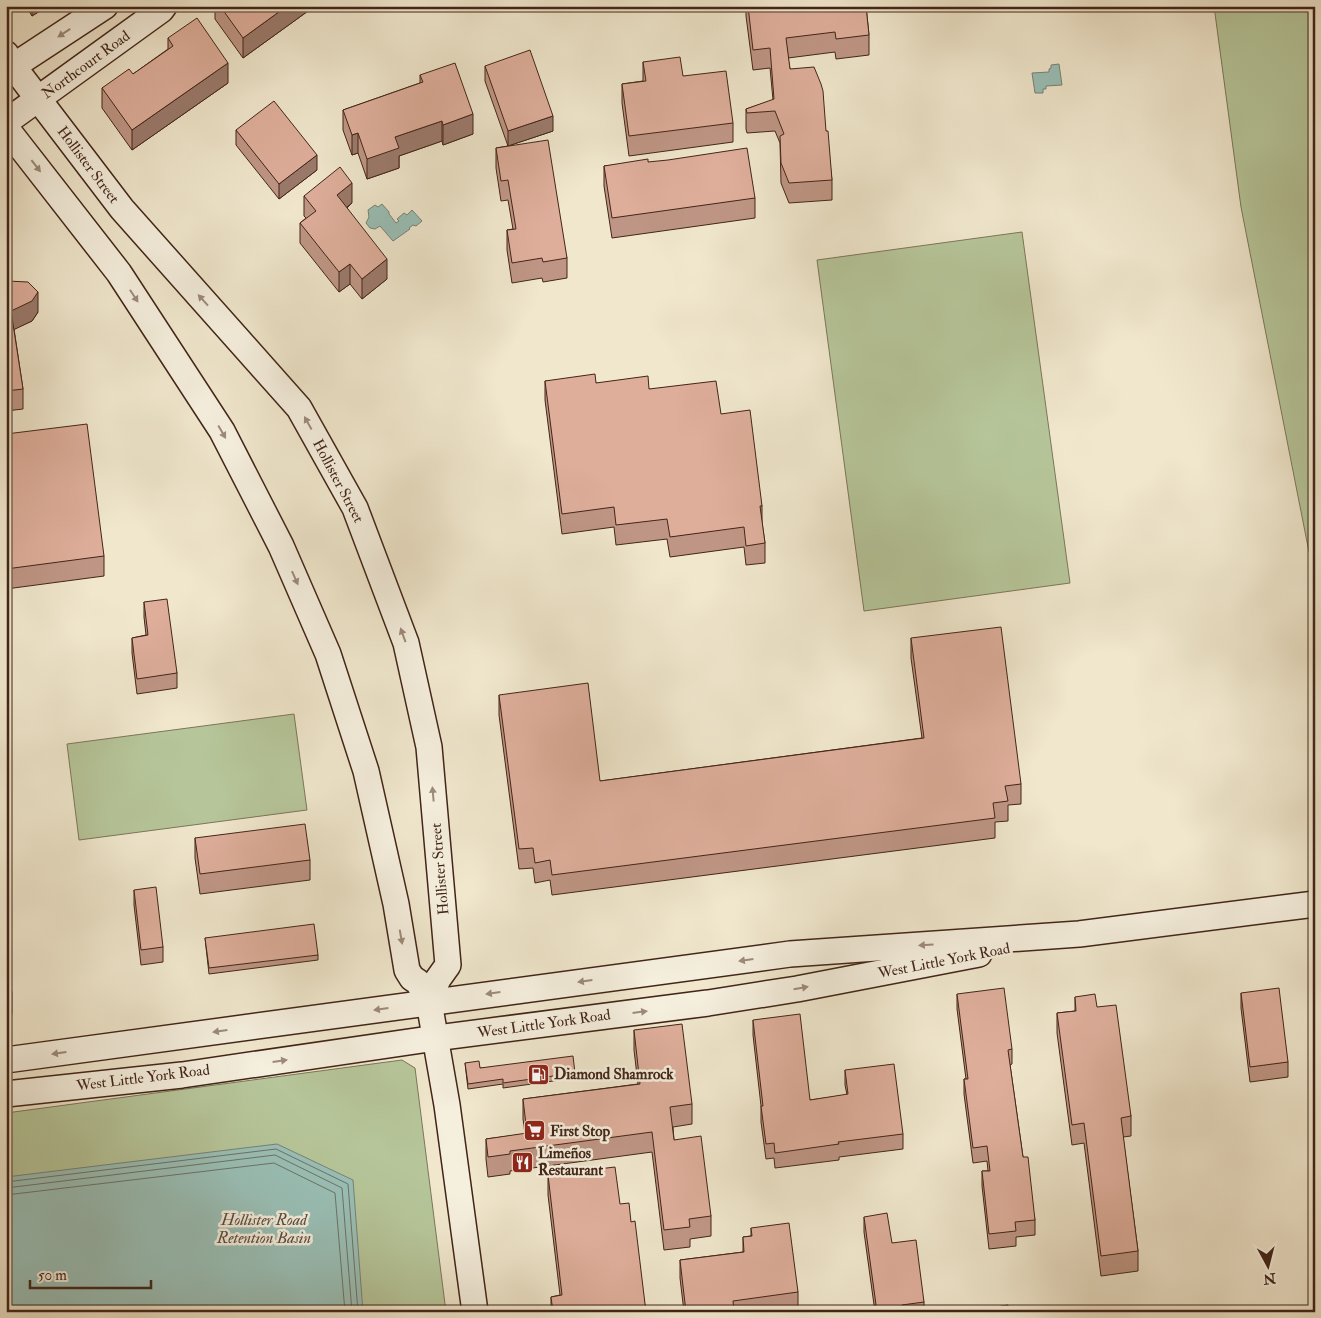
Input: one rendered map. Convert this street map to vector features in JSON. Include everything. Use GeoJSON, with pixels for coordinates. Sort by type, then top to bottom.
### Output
{"type":"FeatureCollection","features":[{"type":"Feature","properties":{"kind":"main road"},"geometry":{"type":"LineString","coordinates":[[9,63],[105,6]]}},
{"type":"Feature","properties":{"kind":"main road","name":"Northcourt Road"},"geometry":{"type":"LineString","coordinates":[[6,122],[164,6]]}},
{"type":"Feature","properties":{"kind":"main road","name":"Hollister Street"},"geometry":{"type":"LineString","coordinates":[[9,63],[122,209],[299,408],[355,508],[406,643],[429,747],[448,965],[438,979],[430,1002]]}},
{"type":"Feature","properties":{"kind":"main road","name":"Hollister Street"},"geometry":{"type":"LineString","coordinates":[[6,128],[119,273],[222,431],[281,546],[328,654],[366,771],[396,904],[407,970],[412,978],[418,982],[430,1002],[448,1114],[475,1312]]}},
{"type":"Feature","properties":{"kind":"main road","name":"West Little York Road"},"geometry":{"type":"LineString","coordinates":[[6,1060],[790,954],[1079,934],[1315,904]]}},
{"type":"Feature","properties":{"kind":"main road","name":"West Little York Road"},"geometry":{"type":"LineString","coordinates":[[6,1094],[182,1075],[436,1038],[708,1003],[797,989],[1079,934]]}},
{"type":"Feature","properties":{"kind":"green space"},"geometry":{"type":"Polygon","coordinates":[[[1214,6],[1315,6],[1315,551],[1309,552],[1241,207],[1214,6]]]}},
{"type":"Feature","properties":{"kind":"green space"},"geometry":{"type":"Polygon","coordinates":[[[1022,232],[1070,583],[864,611],[817,260],[1022,232]]]}},
{"type":"Feature","properties":{"kind":"green space"},"geometry":{"type":"Polygon","coordinates":[[[294,714],[307,810],[79,840],[67,744],[294,714]]]}},
{"type":"Feature","properties":{"kind":"green space"},"geometry":{"type":"Polygon","coordinates":[[[402,1060],[415,1068],[446,1312],[6,1312],[6,1113],[402,1060]]]}},
{"type":"Feature","properties":{"kind":"water"},"geometry":{"type":"Polygon","coordinates":[[[1059,64],[1062,85],[1046,86],[1046,89],[1043,89],[1043,93],[1035,93],[1032,73],[1049,72],[1051,65],[1059,64]]]}},
{"type":"Feature","properties":{"kind":"water"},"geometry":{"type":"Polygon","coordinates":[[[382,204],[396,223],[399,221],[397,219],[404,213],[407,215],[412,210],[422,221],[416,226],[413,225],[393,241],[380,226],[375,229],[370,228],[366,223],[369,217],[368,210],[375,205],[378,207],[382,204]]]}},
{"type":"Feature","properties":{"kind":"water","name":"Hollister Road Retention Basin"},"geometry":{"type":"Polygon","coordinates":[[[277,1144],[353,1180],[363,1312],[6,1312],[6,1177],[277,1144]]]}},
{"type":"Feature","properties":{"kind":"building"},"geometry":{"type":"Polygon","coordinates":[[[220,6],[287,6],[243,38],[220,6]]]}},
{"type":"Feature","properties":{"kind":"building"},"geometry":{"type":"Polygon","coordinates":[[[748,6],[866,6],[869,35],[836,39],[835,32],[786,38],[790,69],[814,67],[821,84],[826,131],[828,131],[832,180],[789,183],[781,163],[780,136],[784,134],[775,111],[747,113],[746,109],[774,99],[770,48],[753,50],[748,6]]]}},
{"type":"Feature","properties":{"kind":"building"},"geometry":{"type":"Polygon","coordinates":[[[197,18],[228,63],[132,130],[102,88],[129,69],[133,74],[173,46],[168,38],[197,18]]]}},
{"type":"Feature","properties":{"kind":"building"},"geometry":{"type":"Polygon","coordinates":[[[530,50],[553,116],[508,131],[485,66],[530,50]]]}},
{"type":"Feature","properties":{"kind":"building"},"geometry":{"type":"Polygon","coordinates":[[[680,57],[683,76],[726,71],[733,123],[629,136],[622,84],[646,81],[643,62],[680,57]]]}},
{"type":"Feature","properties":{"kind":"building"},"geometry":{"type":"Polygon","coordinates":[[[455,63],[473,114],[443,125],[442,121],[395,137],[399,148],[367,159],[358,133],[352,135],[343,110],[423,82],[420,75],[455,63]]]}},
{"type":"Feature","properties":{"kind":"building"},"geometry":{"type":"Polygon","coordinates":[[[274,101],[317,155],[279,184],[236,130],[274,101]]]}},
{"type":"Feature","properties":{"kind":"building"},"geometry":{"type":"Polygon","coordinates":[[[548,140],[567,258],[543,262],[542,258],[512,263],[507,230],[516,229],[508,180],[501,181],[496,148],[548,140]]]}},
{"type":"Feature","properties":{"kind":"building"},"geometry":{"type":"Polygon","coordinates":[[[747,148],[755,198],[612,218],[604,166],[648,159],[648,162],[668,160],[747,148]]]}},
{"type":"Feature","properties":{"kind":"building"},"geometry":{"type":"Polygon","coordinates":[[[340,167],[352,183],[337,195],[387,259],[362,279],[350,264],[339,272],[300,223],[316,211],[304,196],[340,167]]]}},
{"type":"Feature","properties":{"kind":"building"},"geometry":{"type":"Polygon","coordinates":[[[6,273],[7,281],[28,282],[38,292],[32,301],[11,311],[23,389],[6,391],[6,273]]]}},
{"type":"Feature","properties":{"kind":"building"},"geometry":{"type":"Polygon","coordinates":[[[595,374],[596,383],[648,376],[649,389],[716,381],[721,414],[750,410],[765,543],[746,546],[744,527],[670,537],[667,519],[616,525],[614,507],[562,514],[545,381],[595,374]]]}},
{"type":"Feature","properties":{"kind":"building"},"geometry":{"type":"Polygon","coordinates":[[[87,424],[104,556],[6,569],[6,434],[87,424]]]}},
{"type":"Feature","properties":{"kind":"building"},"geometry":{"type":"Polygon","coordinates":[[[167,599],[177,673],[137,679],[132,638],[148,635],[144,602],[167,599]]]}},
{"type":"Feature","properties":{"kind":"building"},"geometry":{"type":"Polygon","coordinates":[[[1001,627],[1021,784],[1005,786],[1008,801],[993,803],[995,818],[552,875],[550,860],[535,863],[533,848],[519,849],[499,695],[588,683],[600,781],[924,738],[911,638],[1001,627]]]}},
{"type":"Feature","properties":{"kind":"building"},"geometry":{"type":"Polygon","coordinates":[[[305,824],[310,860],[200,874],[195,838],[305,824]]]}},
{"type":"Feature","properties":{"kind":"building"},"geometry":{"type":"Polygon","coordinates":[[[156,887],[163,947],[141,950],[134,890],[156,887]]]}},
{"type":"Feature","properties":{"kind":"building"},"geometry":{"type":"Polygon","coordinates":[[[314,924],[318,955],[209,968],[205,938],[314,924]]]}},
{"type":"Feature","properties":{"kind":"building"},"geometry":{"type":"Polygon","coordinates":[[[6,948],[12,994],[6,994],[6,948]]]}},
{"type":"Feature","properties":{"kind":"building"},"geometry":{"type":"Polygon","coordinates":[[[1004,988],[1012,1049],[1008,1050],[1023,1157],[1028,1157],[1035,1220],[1015,1222],[1016,1231],[989,1234],[982,1171],[990,1171],[987,1146],[973,1148],[964,1079],[968,1079],[957,994],[1004,988]]]}},
{"type":"Feature","properties":{"kind":"building"},"geometry":{"type":"Polygon","coordinates":[[[1279,988],[1288,1062],[1250,1067],[1241,993],[1279,988]]]}},
{"type":"Feature","properties":{"kind":"building"},"geometry":{"type":"Polygon","coordinates":[[[1095,994],[1097,1007],[1116,1005],[1131,1116],[1121,1118],[1138,1251],[1101,1256],[1084,1123],[1072,1125],[1057,1013],[1076,1011],[1075,997],[1095,994]]]}},
{"type":"Feature","properties":{"kind":"building"},"geometry":{"type":"Polygon","coordinates":[[[800,1014],[810,1100],[848,1094],[845,1070],[894,1064],[903,1134],[838,1142],[839,1144],[775,1153],[774,1143],[766,1144],[753,1020],[800,1014]]]}},
{"type":"Feature","properties":{"kind":"building"},"geometry":{"type":"Polygon","coordinates":[[[682,1024],[692,1104],[670,1107],[674,1140],[701,1136],[711,1216],[689,1219],[690,1227],[664,1230],[652,1132],[510,1151],[510,1154],[488,1157],[486,1139],[527,1133],[523,1099],[640,1084],[634,1030],[682,1024]]]}},
{"type":"Feature","properties":{"kind":"building"},"geometry":{"type":"Polygon","coordinates":[[[573,1056],[575,1073],[503,1083],[503,1079],[468,1084],[465,1063],[479,1061],[480,1068],[573,1056]]]}},
{"type":"Feature","properties":{"kind":"building"},"geometry":{"type":"Polygon","coordinates":[[[615,1167],[620,1204],[629,1203],[631,1222],[635,1221],[646,1312],[553,1312],[551,1297],[562,1295],[548,1175],[615,1167]]]}},
{"type":"Feature","properties":{"kind":"building"},"geometry":{"type":"Polygon","coordinates":[[[887,1213],[892,1243],[916,1240],[924,1302],[902,1305],[903,1312],[877,1312],[864,1217],[887,1213]]]}},
{"type":"Feature","properties":{"kind":"building"},"geometry":{"type":"Polygon","coordinates":[[[789,1223],[798,1292],[733,1301],[734,1312],[686,1312],[680,1260],[744,1252],[743,1237],[752,1236],[751,1228],[789,1223]]]}},
{"type":"Feature","properties":{"kind":"building"},"geometry":{"type":"Polygon","coordinates":[[[1008,1305],[1009,1312],[970,1312],[970,1311],[1008,1305]]]}},
{"type":"Feature","properties":{"kind":"place","name":"Diamond Shamrock"},"geometry":{"type":"Point","coordinates":[538,1074]}},
{"type":"Feature","properties":{"kind":"place","name":"First Stop"},"geometry":{"type":"Point","coordinates":[534,1131]}},
{"type":"Feature","properties":{"kind":"place","name":"Limeños Restaurant"},"geometry":{"type":"Point","coordinates":[522,1162]}}]}
